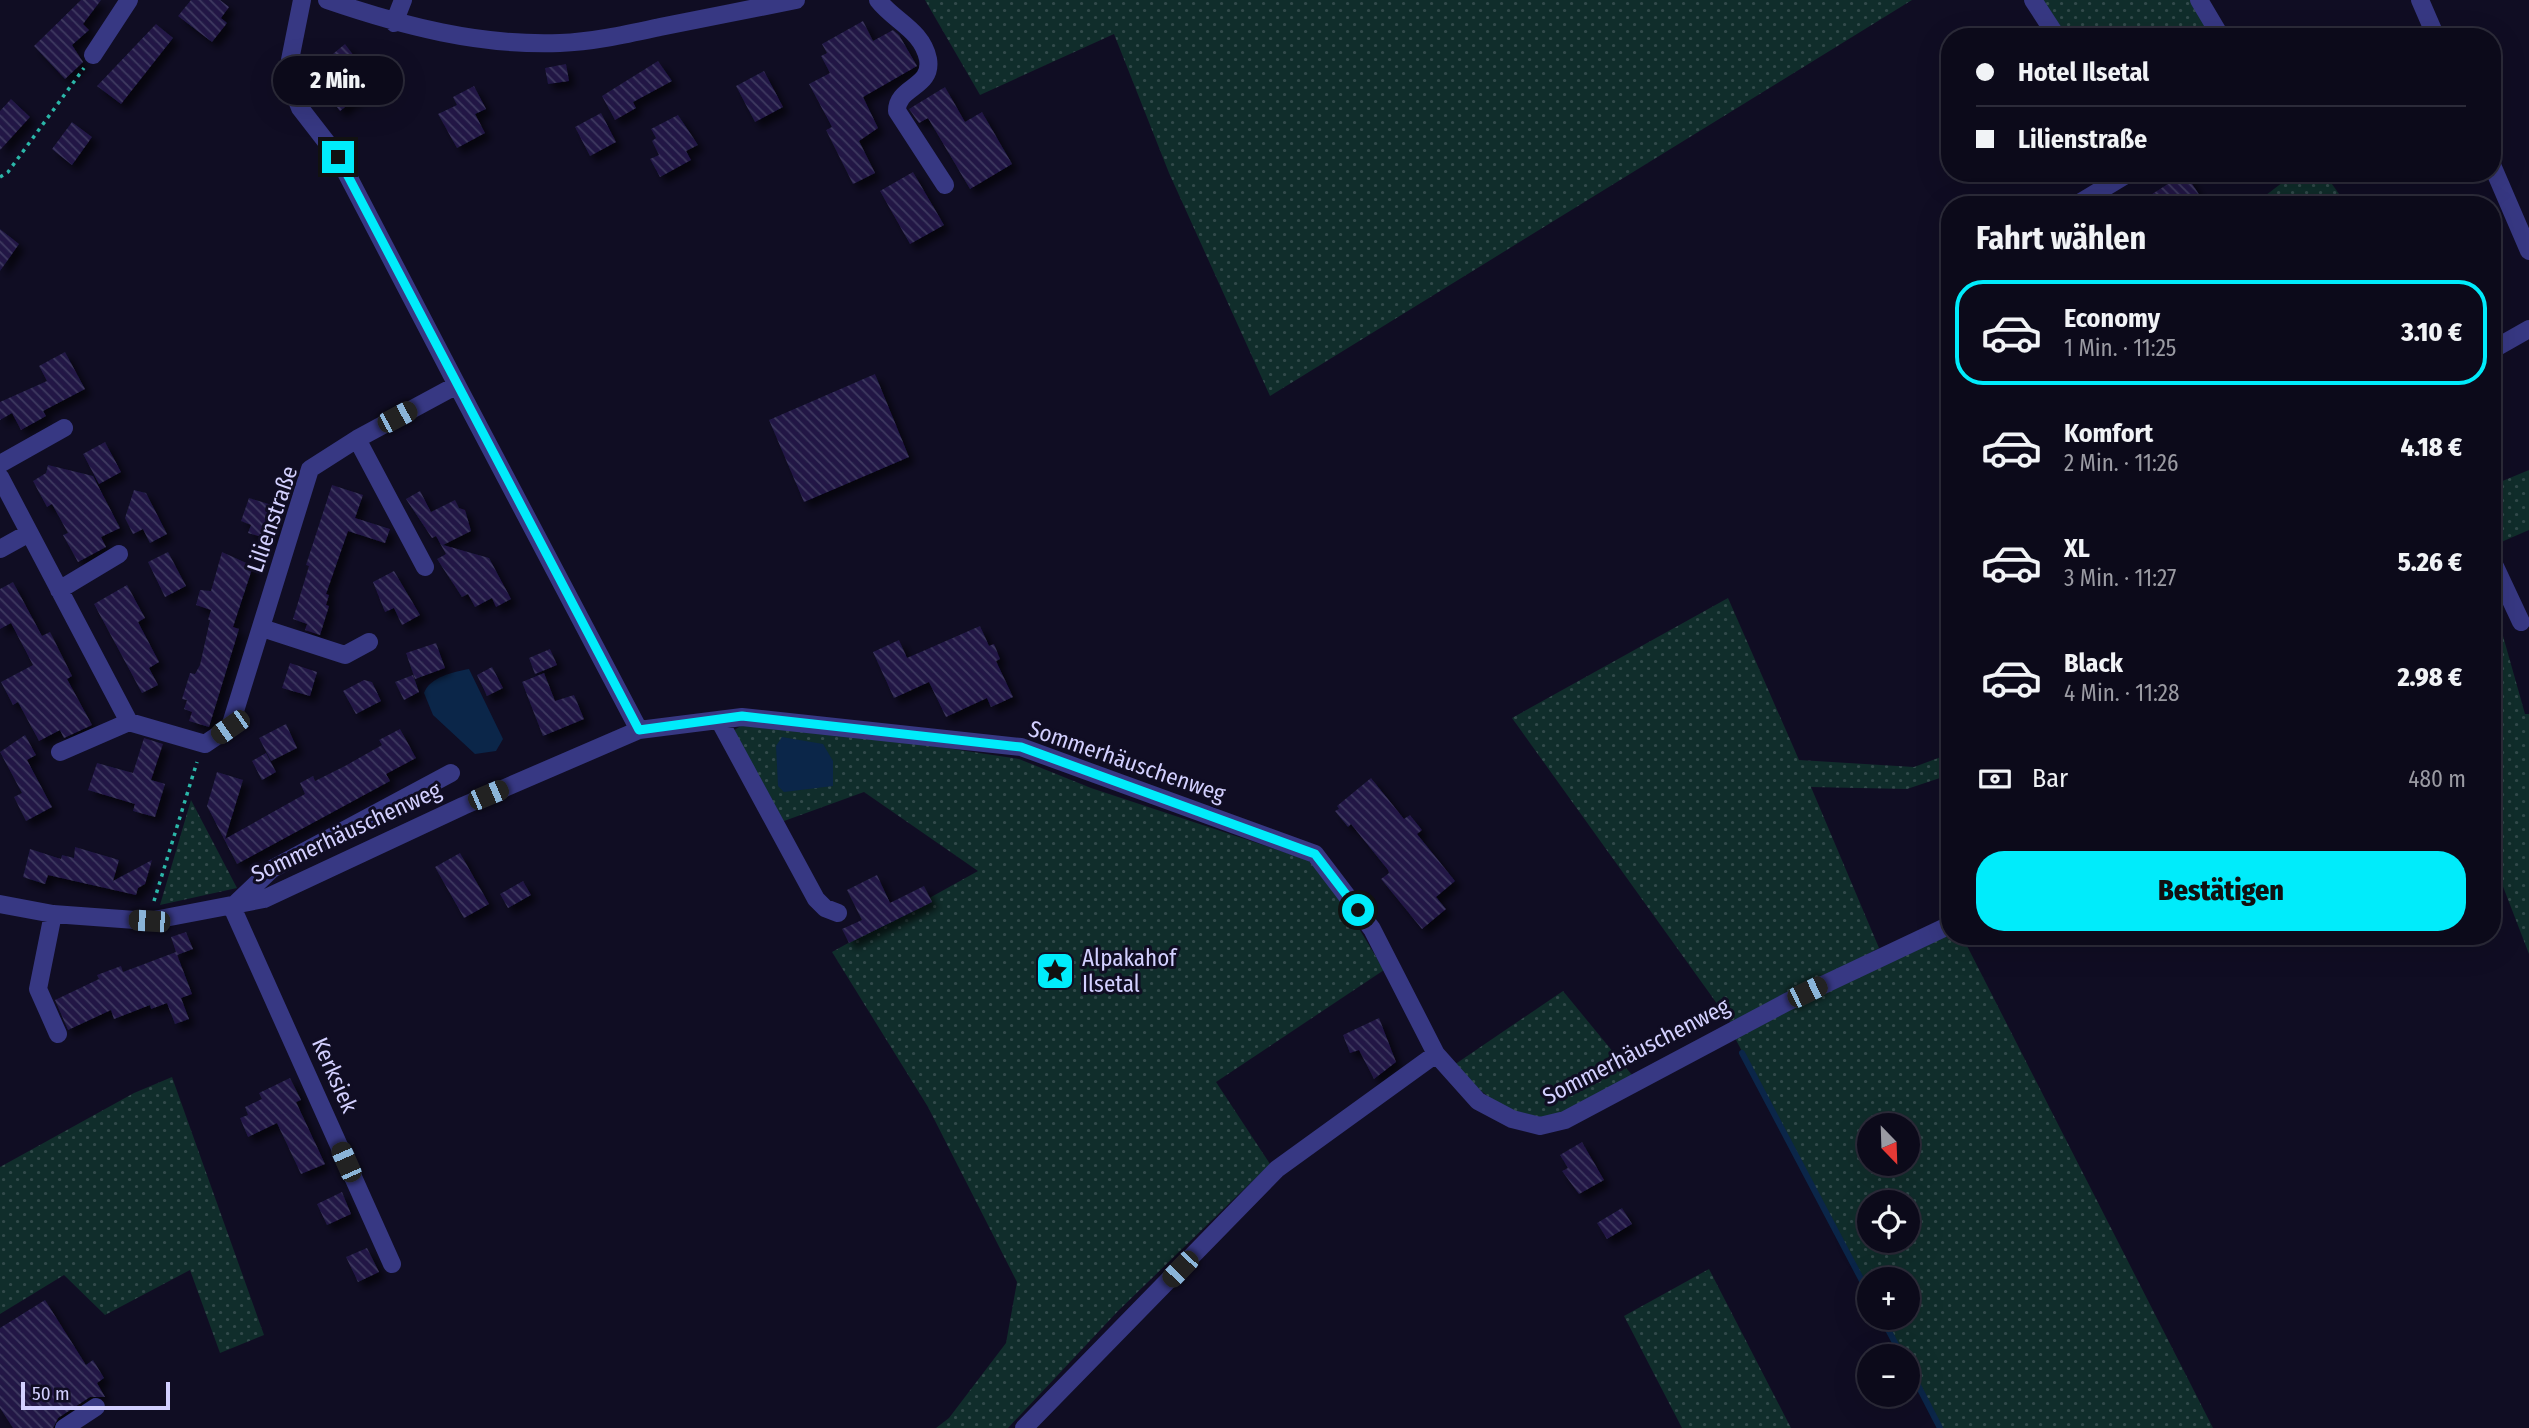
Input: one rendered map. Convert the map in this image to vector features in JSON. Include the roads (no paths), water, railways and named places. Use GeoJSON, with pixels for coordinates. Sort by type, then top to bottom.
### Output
{"type":"FeatureCollection","features":[{"type":"Feature","properties":{"kind":"street"},"geometry":{"type":"LineString","coordinates":[[93,55],[130,0]]}},
{"type":"Feature","properties":{"kind":"street"},"geometry":{"type":"LineString","coordinates":[[302,0],[287,75],[300,108],[338,157],[639,730]]}},
{"type":"Feature","properties":{"kind":"street"},"geometry":{"type":"LineString","coordinates":[[327,0],[394,23],[452,36],[520,43],[563,43],[631,33],[796,0]]}},
{"type":"Feature","properties":{"kind":"street"},"geometry":{"type":"LineString","coordinates":[[394,23],[403,0]]}},
{"type":"Feature","properties":{"kind":"street"},"geometry":{"type":"LineString","coordinates":[[878,0],[907,25],[926,51],[929,65],[926,76],[918,87],[902,94],[897,101],[897,111],[945,185]]}},
{"type":"Feature","properties":{"kind":"street"},"geometry":{"type":"LineString","coordinates":[[2033,0],[2051,28]]}},
{"type":"Feature","properties":{"kind":"street"},"geometry":{"type":"LineString","coordinates":[[2199,0],[2216,28]]}},
{"type":"Feature","properties":{"kind":"street"},"geometry":{"type":"LineString","coordinates":[[2420,0],[2432,28]]}},
{"type":"Feature","properties":{"kind":"street"},"geometry":{"type":"LineString","coordinates":[[2091,196],[2114,182]]}},
{"type":"Feature","properties":{"kind":"street"},"geometry":{"type":"LineString","coordinates":[[2499,182],[2529,251]]}},
{"type":"Feature","properties":{"kind":"street"},"geometry":{"type":"LineString","coordinates":[[2501,345],[2529,330]]}},
{"type":"Feature","properties":{"kind":"street","name":"Lilienstraße"},"geometry":{"type":"LineString","coordinates":[[129,722],[205,744],[230,727],[310,469],[357,439],[457,385]]}},
{"type":"Feature","properties":{"kind":"street"},"geometry":{"type":"LineString","coordinates":[[0,464],[64,428]]}},
{"type":"Feature","properties":{"kind":"street"},"geometry":{"type":"LineString","coordinates":[[357,439],[425,567]]}},
{"type":"Feature","properties":{"kind":"street"},"geometry":{"type":"LineString","coordinates":[[0,477],[129,722],[60,752]]}},
{"type":"Feature","properties":{"kind":"street"},"geometry":{"type":"LineString","coordinates":[[0,549],[29,533]]}},
{"type":"Feature","properties":{"kind":"street"},"geometry":{"type":"LineString","coordinates":[[59,590],[119,554]]}},
{"type":"Feature","properties":{"kind":"street"},"geometry":{"type":"LineString","coordinates":[[2501,579],[2521,622]]}},
{"type":"Feature","properties":{"kind":"street"},"geometry":{"type":"LineString","coordinates":[[262,628],[345,655],[369,642]]}},
{"type":"Feature","properties":{"kind":"street","name":"Sommerhäuschenweg"},"geometry":{"type":"LineString","coordinates":[[0,904],[53,914],[149,921],[264,899],[463,806],[639,730],[742,716],[1021,747],[1315,854],[1372,929],[1436,1054],[1478,1101],[1512,1119],[1539,1126],[1565,1120],[1787,1002],[1941,929]]}},
{"type":"Feature","properties":{"kind":"street"},"geometry":{"type":"LineString","coordinates":[[719,720],[816,899],[825,908],[838,913]]}},
{"type":"Feature","properties":{"kind":"street"},"geometry":{"type":"LineString","coordinates":[[232,907],[272,869],[451,772]]}},
{"type":"Feature","properties":{"kind":"street","name":"Kerksiek"},"geometry":{"type":"LineString","coordinates":[[232,907],[392,1264]]}},
{"type":"Feature","properties":{"kind":"street"},"geometry":{"type":"LineString","coordinates":[[53,914],[38,989],[58,1034]]}},
{"type":"Feature","properties":{"kind":"street"},"geometry":{"type":"LineString","coordinates":[[1024,1428],[1277,1169],[1436,1054]]}},
{"type":"Feature","properties":{"kind":"street"},"geometry":{"type":"LineString","coordinates":[[64,1428],[96,1407]]}},
{"type":"Feature","properties":{"kind":"water"},"geometry":{"type":"Polygon","coordinates":[[[469,669],[503,739],[496,751],[475,754],[433,715],[424,693],[437,679],[469,669]]]}},
{"type":"Feature","properties":{"kind":"water"},"geometry":{"type":"Polygon","coordinates":[[[782,737],[823,744],[833,761],[833,786],[784,792],[778,786],[776,746],[782,737]]]}},
{"type":"Feature","properties":{"kind":"waterway"},"geometry":{"type":"LineString","coordinates":[[1742,1053],[1857,1271]]}},
{"type":"Feature","properties":{"kind":"waterway"},"geometry":{"type":"LineString","coordinates":[[1888,1330],[1896,1344]]}},
{"type":"Feature","properties":{"kind":"waterway"},"geometry":{"type":"LineString","coordinates":[[1920,1389],[1940,1428]]}},
{"type":"Feature","properties":{"kind":"place","name":"Alpakahof Ilsetal"},"geometry":{"type":"Point","coordinates":[1055,971]}}]}
